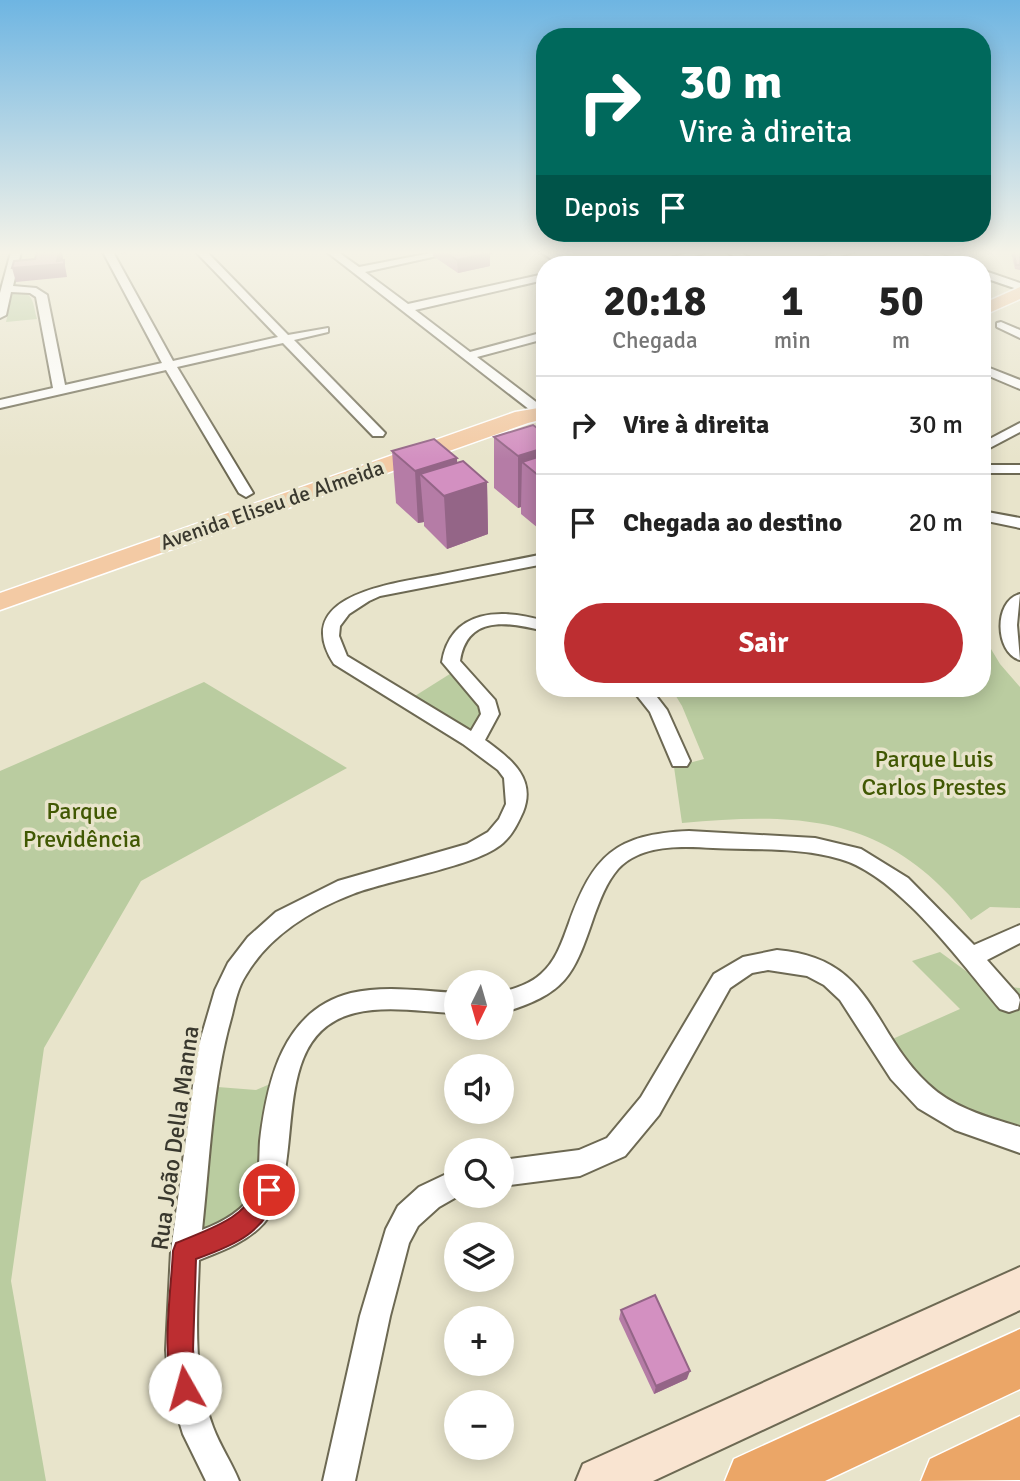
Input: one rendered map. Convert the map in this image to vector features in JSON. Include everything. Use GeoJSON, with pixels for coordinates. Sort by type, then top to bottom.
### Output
{"type":"FeatureCollection","features":[{"type":"Feature","properties":{"kind":"highway"},"geometry":{"type":"LineString","coordinates":[[756,1481],[1020,1358]]}},
{"type":"Feature","properties":{"kind":"highway"},"geometry":{"type":"LineString","coordinates":[[951,1481],[1020,1447]]}},
{"type":"Feature","properties":{"kind":"main road"},"geometry":{"type":"LineString","coordinates":[[991,329],[1010,321]]}},
{"type":"Feature","properties":{"kind":"main road","name":"Avenida Eliseu de Almeida"},"geometry":{"type":"LineString","coordinates":[[0,579],[246,493],[536,408]]}},
{"type":"Feature","properties":{"kind":"main road","name":"Avenida Eliseu de Almeida"},"geometry":{"type":"LineString","coordinates":[[0,602],[523,417],[536,409]]}},
{"type":"Feature","properties":{"kind":"main road"},"geometry":{"type":"LineString","coordinates":[[600,1481],[1020,1288]]}},
{"type":"Feature","properties":{"kind":"street"},"geometry":{"type":"LineString","coordinates":[[46,321],[60,390]]}},
{"type":"Feature","properties":{"kind":"street"},"geometry":{"type":"LineString","coordinates":[[145,321],[246,493]]}},
{"type":"Feature","properties":{"kind":"street"},"geometry":{"type":"LineString","coordinates":[[269,321],[378,433]]}},
{"type":"Feature","properties":{"kind":"street"},"geometry":{"type":"LineString","coordinates":[[424,321],[536,404]]}},
{"type":"Feature","properties":{"kind":"street"},"geometry":{"type":"LineString","coordinates":[[1001,325],[1020,334]]}},
{"type":"Feature","properties":{"kind":"street"},"geometry":{"type":"LineString","coordinates":[[0,404],[324,330]]}},
{"type":"Feature","properties":{"kind":"street"},"geometry":{"type":"LineString","coordinates":[[468,356],[536,337]]}},
{"type":"Feature","properties":{"kind":"street"},"geometry":{"type":"LineString","coordinates":[[991,373],[1020,385]]}},
{"type":"Feature","properties":{"kind":"street"},"geometry":{"type":"LineString","coordinates":[[991,443],[1020,427]]}},
{"type":"Feature","properties":{"kind":"street"},"geometry":{"type":"LineString","coordinates":[[991,469],[1020,469]]}},
{"type":"Feature","properties":{"kind":"street"},"geometry":{"type":"LineString","coordinates":[[991,518],[1020,523]]}},
{"type":"Feature","properties":{"kind":"street","name":"Rua João Della Manna"},"geometry":{"type":"LineString","coordinates":[[223,1481],[199,1434],[185,1388],[181,1350],[185,1251],[210,1048],[227,990],[236,970],[256,944],[284,918],[346,887],[474,850],[495,838],[508,823],[516,804],[514,777],[505,765],[474,742],[340,660],[331,647],[328,633],[337,615],[349,603],[375,592],[536,561]]}},
{"type":"Feature","properties":{"kind":"street"},"geometry":{"type":"LineString","coordinates":[[1020,599],[1010,610],[1007,619],[1008,631],[1020,654]]}},
{"type":"Feature","properties":{"kind":"street"},"geometry":{"type":"LineString","coordinates":[[474,742],[491,714],[488,705],[451,662],[451,649],[457,638],[470,627],[496,618],[536,624]]}},
{"type":"Feature","properties":{"kind":"street"},"geometry":{"type":"LineString","coordinates":[[647,697],[658,710],[680,761]]}},
{"type":"Feature","properties":{"kind":"street"},"geometry":{"type":"LineString","coordinates":[[514,998],[531,992],[555,977],[569,959],[594,888],[613,861],[626,851],[668,841],[813,845],[850,854],[889,874],[924,906],[1009,1002]]}},
{"type":"Feature","properties":{"kind":"street"},"geometry":{"type":"LineString","coordinates":[[969,956],[984,954],[1006,939],[1020,934]]}},
{"type":"Feature","properties":{"kind":"street"},"geometry":{"type":"LineString","coordinates":[[514,1171],[580,1163],[615,1147],[650,1106],[722,981],[741,966],[770,960],[798,962],[817,968],[839,981],[856,999],[897,1068],[917,1091],[936,1107],[969,1124],[1020,1140]]}},
{"type":"Feature","properties":{"kind":"street"},"geometry":{"type":"LineString","coordinates":[[185,1251],[236,1230],[249,1221],[263,1205],[269,1190],[284,1078],[291,1058],[306,1034],[321,1019],[336,1009],[365,1002],[444,1003]]}},
{"type":"Feature","properties":{"kind":"street"},"geometry":{"type":"LineString","coordinates":[[339,1481],[375,1316],[396,1239],[408,1216],[429,1197],[444,1189]]}},
{"type":"Feature","properties":{"kind":"green space","name":"Parque Luis Carlos Prestes"},"geometry":{"type":"Polygon","coordinates":[[[991,649],[1020,687],[1020,908],[990,907],[971,920],[940,886],[908,859],[876,841],[842,828],[806,821],[767,819],[682,823],[674,767],[704,759],[676,697],[991,697],[991,649]]]}},
{"type":"Feature","properties":{"kind":"green space"},"geometry":{"type":"Polygon","coordinates":[[[453,672],[486,705],[470,739],[407,701],[453,672]]]}},
{"type":"Feature","properties":{"kind":"green space","name":"Parque Previdência"},"geometry":{"type":"Polygon","coordinates":[[[204,682],[347,768],[141,881],[44,1048],[11,1281],[46,1481],[0,1481],[0,771],[204,682]]]}},
{"type":"Feature","properties":{"kind":"green space"},"geometry":{"type":"Polygon","coordinates":[[[940,952],[985,985],[1020,988],[1020,1129],[937,1101],[888,1041],[960,1009],[912,961],[940,952]]]}},
{"type":"Feature","properties":{"kind":"green space"},"geometry":{"type":"Polygon","coordinates":[[[284,1078],[269,1190],[185,1251],[205,1086],[256,1090],[284,1078]]]}},
{"type":"Feature","properties":{"kind":"building"},"geometry":{"type":"Polygon","coordinates":[[[533,425],[536,427],[536,450],[518,456],[494,437],[533,425]]]}},
{"type":"Feature","properties":{"kind":"building"},"geometry":{"type":"Polygon","coordinates":[[[434,439],[457,458],[415,471],[392,451],[434,439]]]}},
{"type":"Feature","properties":{"kind":"building"},"geometry":{"type":"Polygon","coordinates":[[[536,458],[536,473],[522,462],[536,458]]]}},
{"type":"Feature","properties":{"kind":"building"},"geometry":{"type":"Polygon","coordinates":[[[463,461],[487,482],[444,496],[420,474],[463,461]]]}},
{"type":"Feature","properties":{"kind":"building"},"geometry":{"type":"Polygon","coordinates":[[[655,1295],[690,1371],[656,1386],[621,1310],[655,1295]]]}},
{"type":"Feature","properties":{"kind":"route"},"geometry":{"type":"LineString","coordinates":[[185,1388],[181,1350],[185,1251],[222,1238],[249,1221],[263,1205],[269,1190]]}}]}
